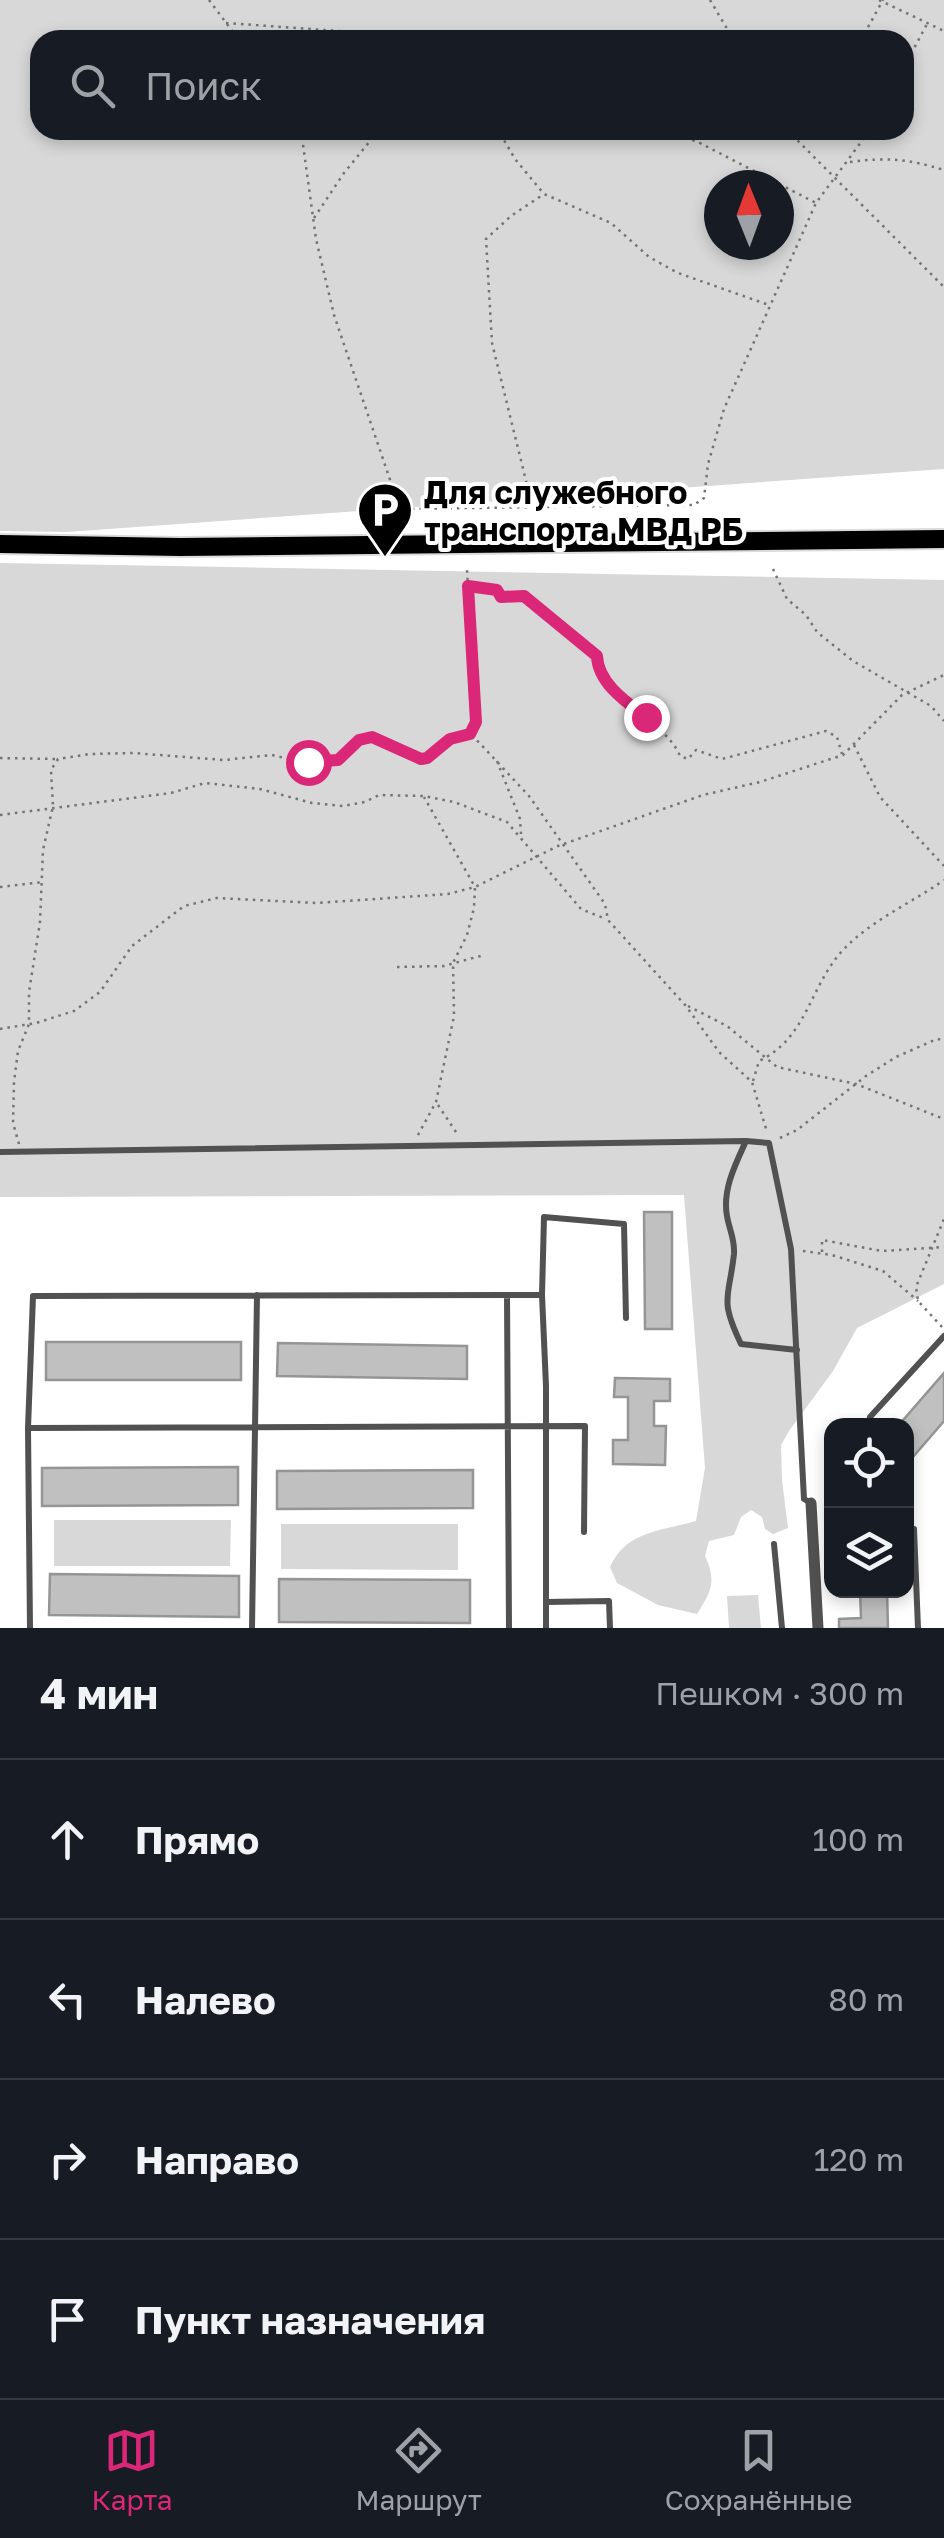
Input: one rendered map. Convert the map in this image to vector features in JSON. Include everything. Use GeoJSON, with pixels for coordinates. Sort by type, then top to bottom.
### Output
{"type":"FeatureCollection","features":[{"type":"Feature","properties":{"kind":"main road"},"geometry":{"type":"LineString","coordinates":[[0,544],[180,547],[944,539]]}},
{"type":"Feature","properties":{"kind":"street"},"geometry":{"type":"LineString","coordinates":[[811,1504],[818,1628]]}},
{"type":"Feature","properties":{"kind":"lane"},"geometry":{"type":"LineString","coordinates":[[746,1141],[730,1178],[726,1213],[734,1235],[726,1286],[727,1312],[741,1344],[798,1350]]}},
{"type":"Feature","properties":{"kind":"lane"},"geometry":{"type":"LineString","coordinates":[[0,1152],[769,1143],[791,1249],[804,1499],[811,1504]]}},
{"type":"Feature","properties":{"kind":"lane"},"geometry":{"type":"LineString","coordinates":[[546,1628],[544,1217],[624,1224],[626,1318]]}},
{"type":"Feature","properties":{"kind":"lane"},"geometry":{"type":"LineString","coordinates":[[507,1295],[508,1628]]}},
{"type":"Feature","properties":{"kind":"lane"},"geometry":{"type":"LineString","coordinates":[[30,1628],[28,1428],[32,1296],[542,1295]]}},
{"type":"Feature","properties":{"kind":"lane"},"geometry":{"type":"LineString","coordinates":[[252,1628],[256,1296]]}},
{"type":"Feature","properties":{"kind":"lane"},"geometry":{"type":"LineString","coordinates":[[870,1417],[944,1333]]}},
{"type":"Feature","properties":{"kind":"lane"},"geometry":{"type":"LineString","coordinates":[[28,1428],[585,1426],[584,1532]]}},
{"type":"Feature","properties":{"kind":"lane"},"geometry":{"type":"LineString","coordinates":[[914,1529],[918,1628]]}},
{"type":"Feature","properties":{"kind":"lane"},"geometry":{"type":"LineString","coordinates":[[774,1544],[782,1628]]}},
{"type":"Feature","properties":{"kind":"lane"},"geometry":{"type":"LineString","coordinates":[[546,1602],[609,1601],[610,1628]]}},
{"type":"Feature","properties":{"kind":"path"},"geometry":{"type":"LineString","coordinates":[[209,0],[231,30]]}},
{"type":"Feature","properties":{"kind":"path"},"geometry":{"type":"LineString","coordinates":[[710,0],[728,30]]}},
{"type":"Feature","properties":{"kind":"path"},"geometry":{"type":"LineString","coordinates":[[866,30],[882,0],[944,31]]}},
{"type":"Feature","properties":{"kind":"path"},"geometry":{"type":"LineString","coordinates":[[914,47],[927,22]]}},
{"type":"Feature","properties":{"kind":"path"},"geometry":{"type":"LineString","coordinates":[[226,23],[316,30]]}},
{"type":"Feature","properties":{"kind":"path"},"geometry":{"type":"LineString","coordinates":[[302,140],[313,219],[334,315],[400,508],[694,505],[704,498],[708,464],[724,409],[816,204],[863,140]]}},
{"type":"Feature","properties":{"kind":"path"},"geometry":{"type":"LineString","coordinates":[[313,219],[371,140]]}},
{"type":"Feature","properties":{"kind":"path"},"geometry":{"type":"LineString","coordinates":[[504,140],[544,194],[611,223],[650,258],[678,273],[771,306]]}},
{"type":"Feature","properties":{"kind":"path"},"geometry":{"type":"LineString","coordinates":[[692,140],[816,204]]}},
{"type":"Feature","properties":{"kind":"path"},"geometry":{"type":"LineString","coordinates":[[798,140],[944,288]]}},
{"type":"Feature","properties":{"kind":"path"},"geometry":{"type":"LineString","coordinates":[[848,162],[886,157],[944,170]]}},
{"type":"Feature","properties":{"kind":"path"},"geometry":{"type":"LineString","coordinates":[[533,507],[492,343],[486,239],[544,194]]}},
{"type":"Feature","properties":{"kind":"path"},"geometry":{"type":"LineString","coordinates":[[773,569],[787,599],[818,632],[853,660],[931,706],[944,721]]}},
{"type":"Feature","properties":{"kind":"path"},"geometry":{"type":"LineString","coordinates":[[0,758],[58,760],[133,752],[224,760],[272,755],[296,761],[330,762],[338,760],[359,740],[372,737],[421,759],[427,758],[450,739],[470,734],[476,722],[468,570]]}},
{"type":"Feature","properties":{"kind":"path"},"geometry":{"type":"LineString","coordinates":[[468,586],[497,590],[501,597],[524,596],[538,605],[597,656],[598,670],[606,681],[675,743],[680,756],[688,760],[696,750],[722,759],[826,731],[837,737],[843,755]]}},
{"type":"Feature","properties":{"kind":"path"},"geometry":{"type":"LineString","coordinates":[[0,1029],[74,1010],[100,992],[132,946],[184,906],[217,898],[316,903],[448,894],[475,887],[562,845],[702,795],[760,782],[843,755],[909,692],[944,675]]}},
{"type":"Feature","properties":{"kind":"path"},"geometry":{"type":"LineString","coordinates":[[470,734],[529,796],[605,904],[608,920]]}},
{"type":"Feature","properties":{"kind":"path"},"geometry":{"type":"LineString","coordinates":[[854,744],[880,797],[944,866]]}},
{"type":"Feature","properties":{"kind":"path"},"geometry":{"type":"LineString","coordinates":[[20,1152],[13,1123],[14,1082],[18,1052],[29,1024],[43,850],[53,806],[50,770],[58,760]]}},
{"type":"Feature","properties":{"kind":"path"},"geometry":{"type":"LineString","coordinates":[[496,760],[520,819],[521,838]]}},
{"type":"Feature","properties":{"kind":"path"},"geometry":{"type":"LineString","coordinates":[[0,815],[171,794],[205,783],[260,789],[312,803],[343,806],[379,795],[424,796],[454,802],[507,822],[582,909],[608,920],[686,1006],[719,1052],[752,1082],[769,1143],[797,1130],[896,1057],[944,1040]]}},
{"type":"Feature","properties":{"kind":"path"},"geometry":{"type":"LineString","coordinates":[[413,1145],[436,1102],[454,1016],[454,963],[474,908],[475,887],[424,796]]}},
{"type":"Feature","properties":{"kind":"path"},"geometry":{"type":"LineString","coordinates":[[752,1082],[759,1061],[794,1036],[843,950],[893,909],[944,880]]}},
{"type":"Feature","properties":{"kind":"path"},"geometry":{"type":"LineString","coordinates":[[0,888],[43,882]]}},
{"type":"Feature","properties":{"kind":"path"},"geometry":{"type":"LineString","coordinates":[[397,967],[454,963],[484,955]]}},
{"type":"Feature","properties":{"kind":"path"},"geometry":{"type":"LineString","coordinates":[[686,1006],[728,1026],[778,1067],[856,1084],[944,1118]]}},
{"type":"Feature","properties":{"kind":"path"},"geometry":{"type":"LineString","coordinates":[[436,1102],[465,1144]]}},
{"type":"Feature","properties":{"kind":"path"},"geometry":{"type":"LineString","coordinates":[[918,1300],[916,1287],[944,1219]]}},
{"type":"Feature","properties":{"kind":"path"},"geometry":{"type":"LineString","coordinates":[[822,1253],[822,1240],[882,1251],[944,1247]]}},
{"type":"Feature","properties":{"kind":"path"},"geometry":{"type":"LineString","coordinates":[[791,1249],[822,1253],[883,1271],[918,1300],[944,1333]]}},
{"type":"Feature","properties":{"kind":"shaded area"},"geometry":{"type":"Polygon","coordinates":[[[0,0],[944,0],[944,469],[67,532],[0,531],[0,0]]]}},
{"type":"Feature","properties":{"kind":"shaded area"},"geometry":{"type":"Polygon","coordinates":[[[0,563],[944,580],[944,1284],[857,1328],[833,1371],[781,1445],[788,1528],[773,1534],[765,1529],[762,1517],[751,1510],[741,1517],[734,1535],[709,1541],[705,1556],[711,1586],[697,1614],[658,1605],[617,1583],[610,1567],[635,1539],[696,1521],[705,1468],[684,1195],[0,1197],[0,563]]]}},
{"type":"Feature","properties":{"kind":"shaded area"},"geometry":{"type":"Polygon","coordinates":[[[54,1520],[231,1520],[230,1566],[54,1566],[54,1520]]]}},
{"type":"Feature","properties":{"kind":"shaded area"},"geometry":{"type":"Polygon","coordinates":[[[281,1524],[458,1524],[458,1570],[281,1569],[281,1524]]]}},
{"type":"Feature","properties":{"kind":"shaded area"},"geometry":{"type":"Polygon","coordinates":[[[758,1595],[761,1628],[729,1628],[727,1596],[758,1595]]]}},
{"type":"Feature","properties":{"kind":"building"},"geometry":{"type":"Polygon","coordinates":[[[644,1212],[672,1212],[672,1329],[645,1329],[644,1212]]]}},
{"type":"Feature","properties":{"kind":"building"},"geometry":{"type":"Polygon","coordinates":[[[46,1342],[241,1342],[241,1380],[46,1380],[46,1342]]]}},
{"type":"Feature","properties":{"kind":"building"},"geometry":{"type":"Polygon","coordinates":[[[278,1343],[467,1346],[467,1379],[277,1376],[278,1343]]]}},
{"type":"Feature","properties":{"kind":"building"},"geometry":{"type":"Polygon","coordinates":[[[944,1373],[944,1421],[914,1456],[914,1418],[905,1418],[944,1373]]]}},
{"type":"Feature","properties":{"kind":"building"},"geometry":{"type":"Polygon","coordinates":[[[615,1378],[670,1379],[670,1401],[654,1401],[654,1426],[666,1426],[665,1465],[613,1464],[613,1440],[628,1440],[628,1397],[614,1397],[615,1378]]]}},
{"type":"Feature","properties":{"kind":"building"},"geometry":{"type":"Polygon","coordinates":[[[238,1467],[238,1505],[42,1506],[42,1468],[238,1467]]]}},
{"type":"Feature","properties":{"kind":"building"},"geometry":{"type":"Polygon","coordinates":[[[473,1470],[473,1508],[277,1509],[277,1471],[473,1470]]]}},
{"type":"Feature","properties":{"kind":"building"},"geometry":{"type":"Polygon","coordinates":[[[50,1574],[239,1576],[239,1617],[49,1615],[50,1574]]]}},
{"type":"Feature","properties":{"kind":"building"},"geometry":{"type":"Polygon","coordinates":[[[279,1579],[470,1580],[470,1623],[279,1622],[279,1579]]]}},
{"type":"Feature","properties":{"kind":"building"},"geometry":{"type":"Polygon","coordinates":[[[860,1598],[887,1598],[888,1628],[839,1628],[839,1619],[861,1618],[860,1598]]]}},
{"type":"Feature","properties":{"kind":"place","name":"Для служебного транспорта МВД РБ"},"geometry":{"type":"Point","coordinates":[385,559]}},
{"type":"Feature","properties":{"kind":"route"},"geometry":{"type":"LineString","coordinates":[[308,762],[338,760],[359,740],[372,737],[421,759],[427,758],[450,739],[470,734],[476,722],[468,586],[497,590],[501,597],[524,596],[538,605],[597,656],[598,670],[606,681],[646,717]]}}]}
